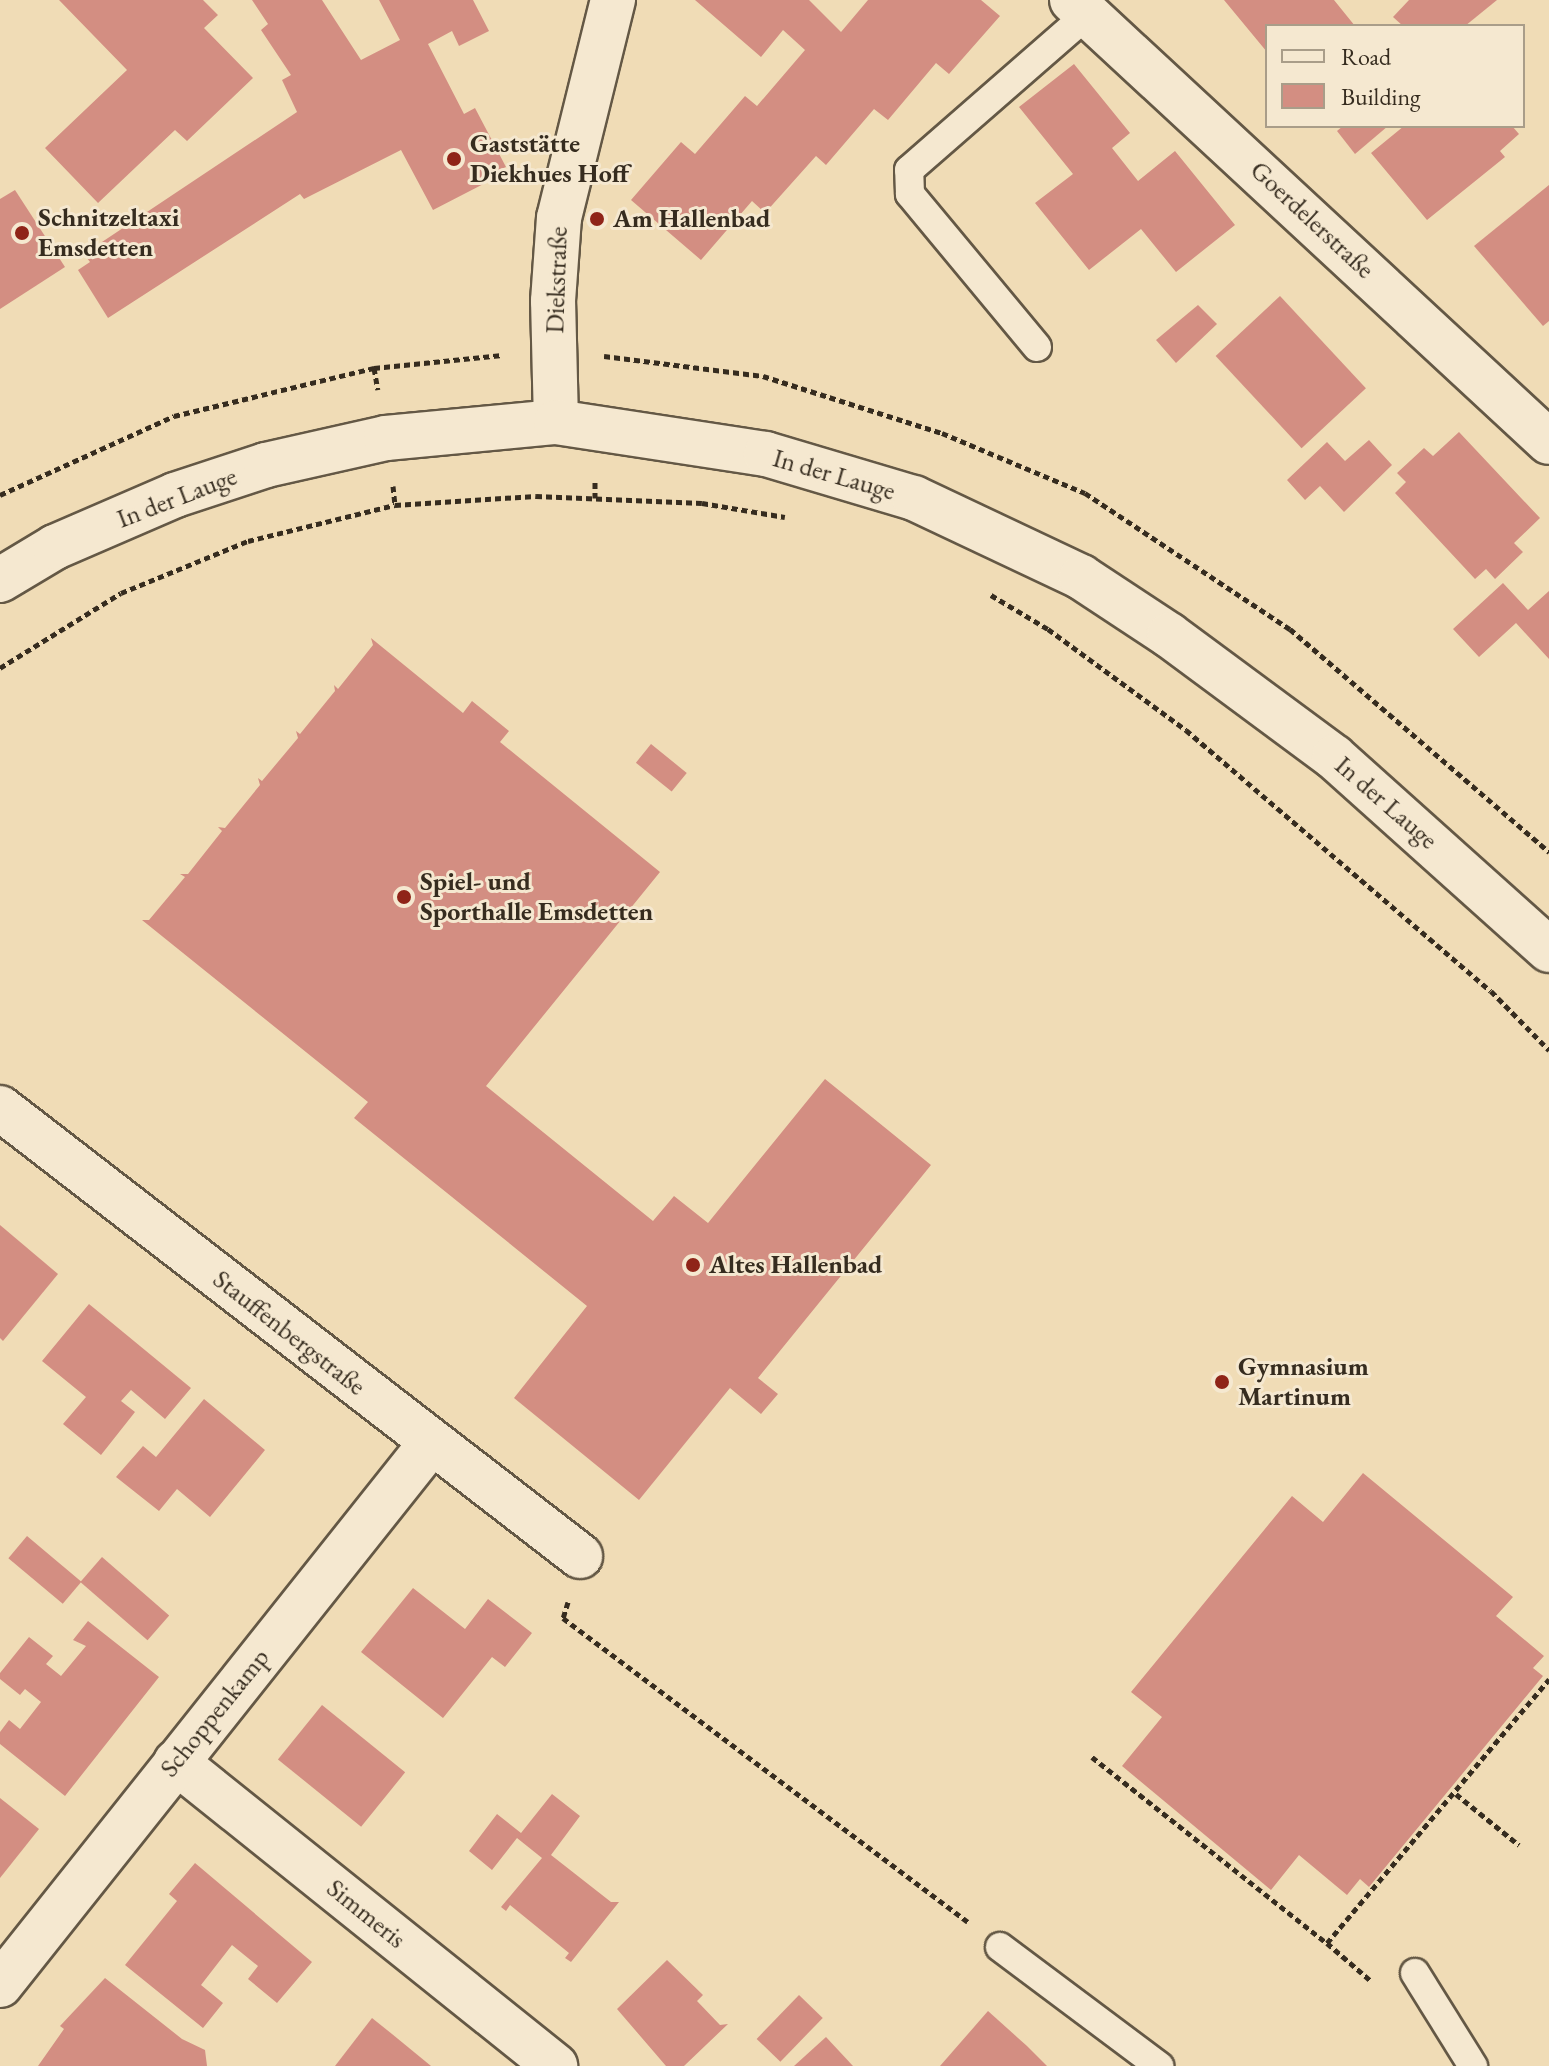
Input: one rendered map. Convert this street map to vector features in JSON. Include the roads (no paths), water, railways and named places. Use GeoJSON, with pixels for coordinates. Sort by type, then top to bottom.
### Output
{"type":"FeatureCollection","features":[{"type":"Feature","properties":{"kind":"street","name":"Diekstraße"},"geometry":{"type":"LineString","coordinates":[[556,422],[553,301],[559,218],[613,0]]}},
{"type":"Feature","properties":{"kind":"street","name":"Goerdelerstraße"},"geometry":{"type":"LineString","coordinates":[[1080,6],[1549,442]]}},
{"type":"Feature","properties":{"kind":"street","name":"In der Lauge"},"geometry":{"type":"LineString","coordinates":[[0,580],[55,547],[175,495],[266,465],[386,438],[556,422],[766,454],[841,474],[998,534],[1081,577],[1169,635],[1334,757],[1549,950]]}},
{"type":"Feature","properties":{"kind":"street","name":"Stauffenbergstraße"},"geometry":{"type":"LineString","coordinates":[[0,1108],[580,1556]]}},
{"type":"Feature","properties":{"kind":"street","name":"Schoppenkamp"},"geometry":{"type":"LineString","coordinates":[[0,1985],[431,1443]]}},
{"type":"Feature","properties":{"kind":"street","name":"Simmeris"},"geometry":{"type":"LineString","coordinates":[[176,1762],[555,2066]]}},
{"type":"Feature","properties":{"kind":"lane"},"geometry":{"type":"LineString","coordinates":[[1037,347],[910,194],[909,170],[1080,6]]}},
{"type":"Feature","properties":{"kind":"lane"},"geometry":{"type":"LineString","coordinates":[[1000,1947],[1159,2066]]}},
{"type":"Feature","properties":{"kind":"lane"},"geometry":{"type":"LineString","coordinates":[[1415,1973],[1473,2066]]}},
{"type":"Feature","properties":{"kind":"place","name":"Gaststätte Diekhues Hoff"},"geometry":{"type":"Point","coordinates":[454,159]}},
{"type":"Feature","properties":{"kind":"place","name":"Am Hallenbad"},"geometry":{"type":"Point","coordinates":[597,219]}},
{"type":"Feature","properties":{"kind":"place","name":"Schnitzeltaxi Emsdetten"},"geometry":{"type":"Point","coordinates":[22,233]}},
{"type":"Feature","properties":{"kind":"place","name":"Spiel- und Sporthalle Emsdetten"},"geometry":{"type":"Point","coordinates":[404,897]}},
{"type":"Feature","properties":{"kind":"place","name":"Altes Hallenbad"},"geometry":{"type":"Point","coordinates":[693,1265]}},
{"type":"Feature","properties":{"kind":"place","name":"Gymnasium Martinum"},"geometry":{"type":"Point","coordinates":[1222,1382]}}]}
